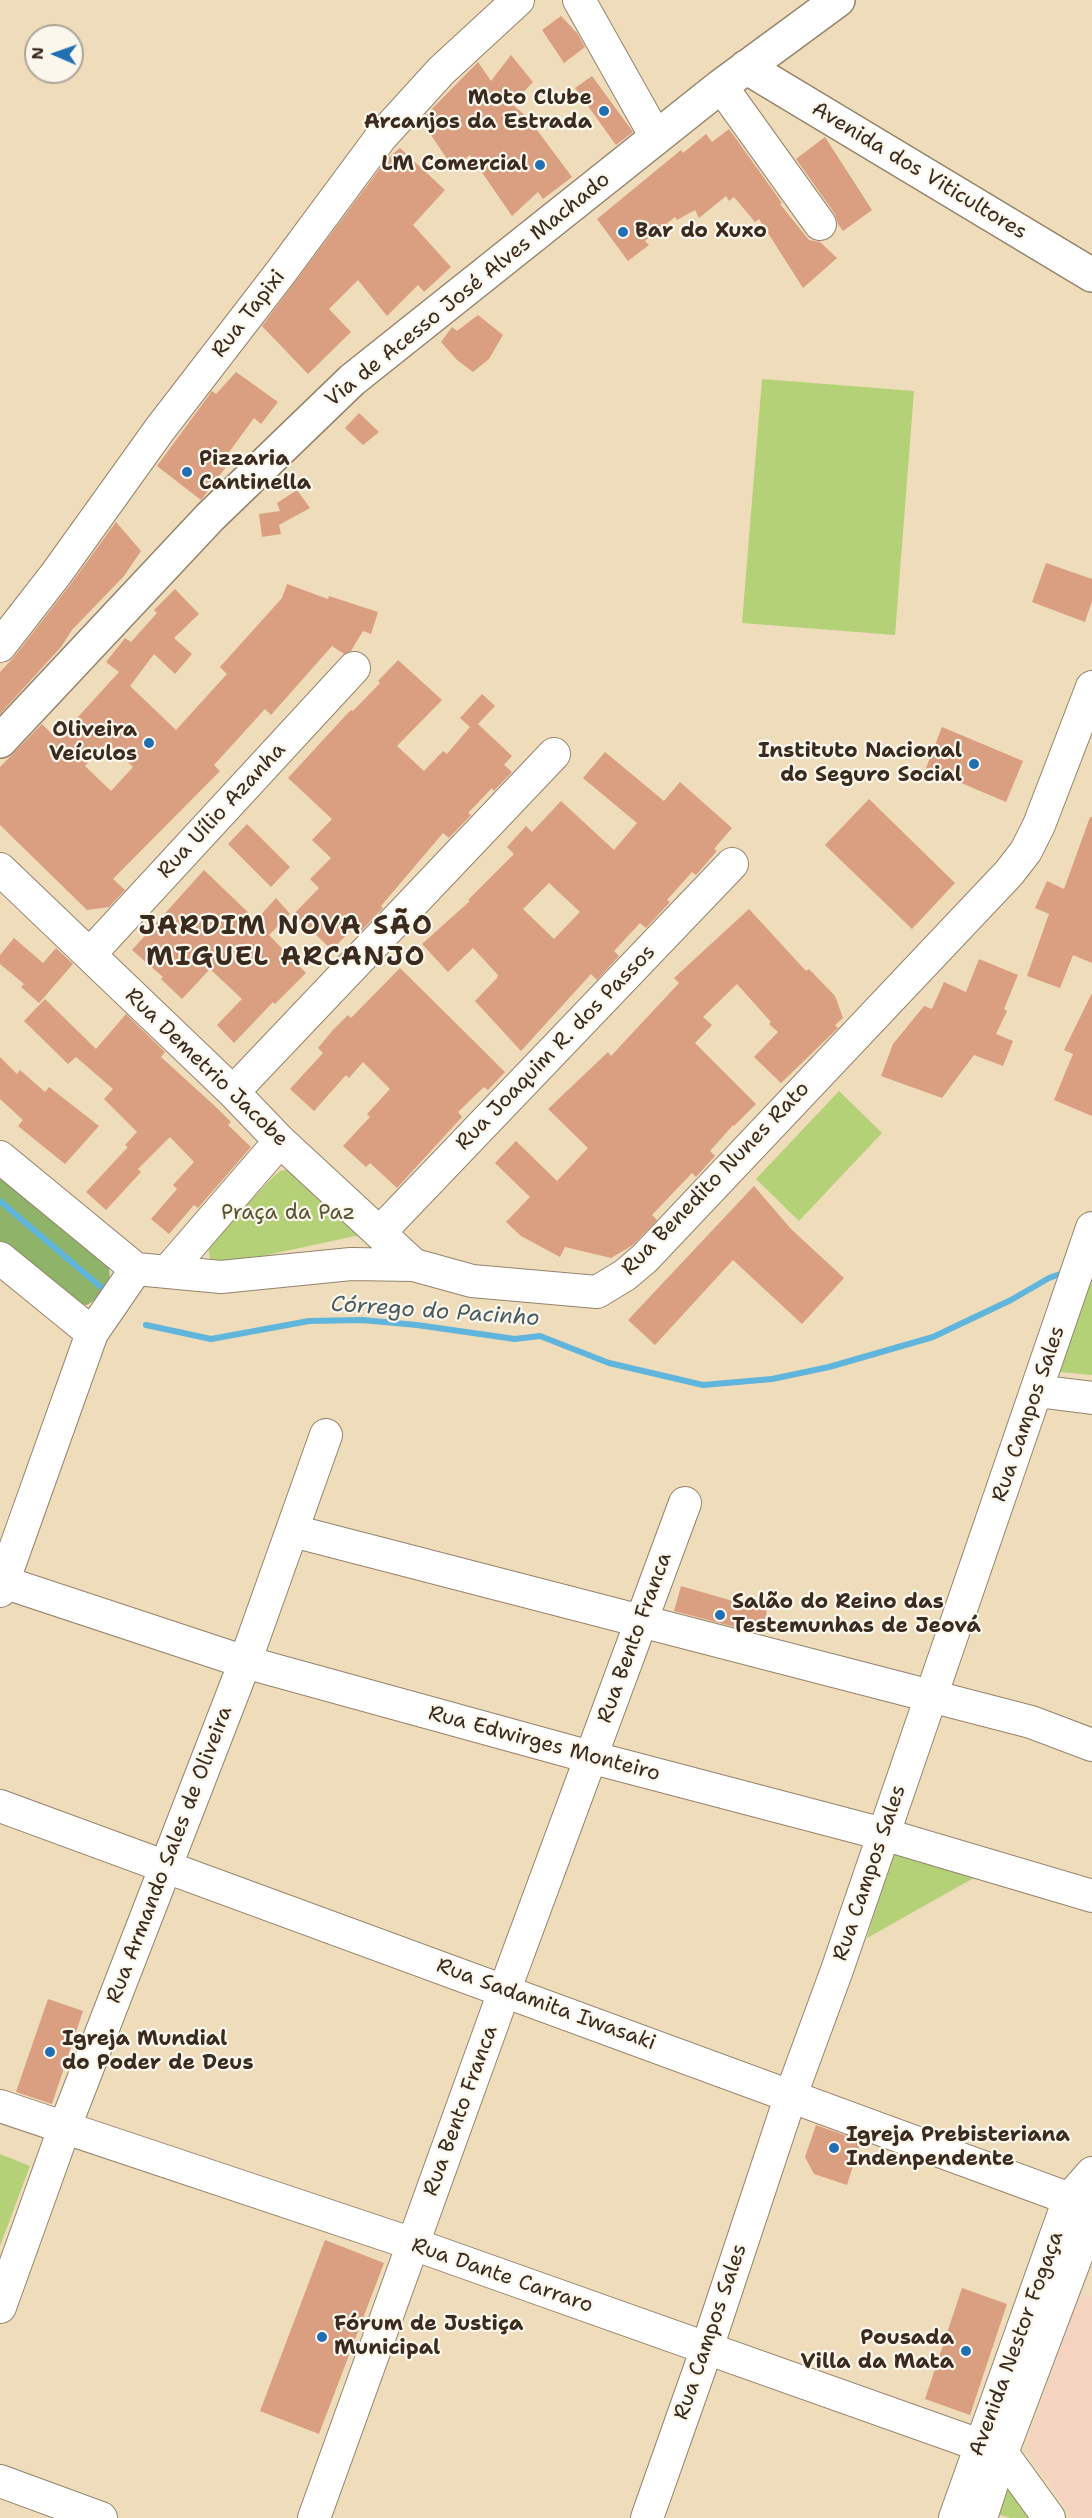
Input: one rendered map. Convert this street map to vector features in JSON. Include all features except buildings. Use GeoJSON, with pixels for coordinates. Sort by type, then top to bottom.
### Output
{"type":"FeatureCollection","features":[{"type":"Feature","properties":{"kind":"main road","name":"Via de Acesso José Alves Machado"},"geometry":{"type":"LineString","coordinates":[[0,741],[210,517],[352,380],[656,137],[838,0]]}},
{"type":"Feature","properties":{"kind":"main road","name":"Avenida dos Viticultores"},"geometry":{"type":"LineString","coordinates":[[733,77],[1092,275]]}},
{"type":"Feature","properties":{"kind":"street","name":"Rua Tapixi"},"geometry":{"type":"LineString","coordinates":[[0,646],[381,137],[441,71],[518,0]]}},
{"type":"Feature","properties":{"kind":"street"},"geometry":{"type":"LineString","coordinates":[[579,0],[656,137]]}},
{"type":"Feature","properties":{"kind":"street"},"geometry":{"type":"LineString","coordinates":[[733,77],[820,224]]}},
{"type":"Feature","properties":{"kind":"street","name":"Rua Uílio Azanha"},"geometry":{"type":"LineString","coordinates":[[90,954],[354,668]]}},
{"type":"Feature","properties":{"kind":"street","name":"Rua Benedito Nunes Rato"},"geometry":{"type":"LineString","coordinates":[[115,1301],[167,1272],[221,1276],[351,1264],[414,1265],[472,1281],[597,1292],[625,1275],[645,1258],[1009,873],[1026,851],[1039,825],[1090,695]]}},
{"type":"Feature","properties":{"kind":"street"},"geometry":{"type":"LineString","coordinates":[[233,1092],[554,754]]}},
{"type":"Feature","properties":{"kind":"street","name":"Rua Joaquim R. dos Passos"},"geometry":{"type":"LineString","coordinates":[[380,1232],[732,864]]}},
{"type":"Feature","properties":{"kind":"street","name":"Rua Demetrio Jacobe"},"geometry":{"type":"LineString","coordinates":[[0,869],[233,1092],[280,1141],[414,1265]]}},
{"type":"Feature","properties":{"kind":"street"},"geometry":{"type":"LineString","coordinates":[[167,1272],[280,1141]]}},
{"type":"Feature","properties":{"kind":"street"},"geometry":{"type":"LineString","coordinates":[[0,1156],[115,1301]]}},
{"type":"Feature","properties":{"kind":"street","name":"Rua Campos Sales"},"geometry":{"type":"LineString","coordinates":[[647,2518],[707,2348],[791,2095],[837,1970],[1092,1228]]}},
{"type":"Feature","properties":{"kind":"street"},"geometry":{"type":"LineString","coordinates":[[0,1258],[115,1301]]}},
{"type":"Feature","properties":{"kind":"street"},"geometry":{"type":"LineString","coordinates":[[1,1585],[115,1301]]}},
{"type":"Feature","properties":{"kind":"street"},"geometry":{"type":"LineString","coordinates":[[1037,1391],[1092,1398]]}},
{"type":"Feature","properties":{"kind":"street","name":"Rua Armando Sales de Oliveira"},"geometry":{"type":"LineString","coordinates":[[0,2307],[64,2129],[245,1662],[326,1435]]}},
{"type":"Feature","properties":{"kind":"street","name":"Rua Bento Franca"},"geometry":{"type":"LineString","coordinates":[[314,2518],[505,1989],[685,1503]]}},
{"type":"Feature","properties":{"kind":"street"},"geometry":{"type":"LineString","coordinates":[[293,1531],[1031,1722],[1092,1745]]}},
{"type":"Feature","properties":{"kind":"street","name":"Rua Edwirges Monteiro"},"geometry":{"type":"LineString","coordinates":[[1,1585],[245,1662],[590,1757],[883,1834],[1092,1896]]}},
{"type":"Feature","properties":{"kind":"street","name":"Rua Sadamita Iwasaki"},"geometry":{"type":"LineString","coordinates":[[0,1806],[791,2095],[1088,2192]]}},
{"type":"Feature","properties":{"kind":"street","name":"Rua Dante Carraro"},"geometry":{"type":"LineString","coordinates":[[0,2106],[413,2244],[991,2449]]}},
{"type":"Feature","properties":{"kind":"street","name":"Avenida Nestor Fogaça"},"geometry":{"type":"LineString","coordinates":[[974,2515],[991,2449],[1088,2192]]}},
{"type":"Feature","properties":{"kind":"street"},"geometry":{"type":"LineString","coordinates":[[991,2449],[1049,2518]]}},
{"type":"Feature","properties":{"kind":"street"},"geometry":{"type":"LineString","coordinates":[[0,2481],[101,2518]]}},
{"type":"Feature","properties":{"kind":"shaded area"},"geometry":{"type":"Polygon","coordinates":[[[1079,2293],[1092,2297],[1092,2518],[1073,2518],[1025,2449],[1079,2293]]]}},
{"type":"Feature","properties":{"kind":"green space"},"geometry":{"type":"Polygon","coordinates":[[[762,379],[914,391],[895,635],[742,623],[762,379]]]}},
{"type":"Feature","properties":{"kind":"green space"},"geometry":{"type":"Polygon","coordinates":[[[839,1091],[882,1133],[799,1221],[756,1179],[839,1091]]]}},
{"type":"Feature","properties":{"kind":"green space"},"geometry":{"type":"Polygon","coordinates":[[[0,1168],[109,1266],[110,1281],[98,1298],[87,1305],[70,1303],[0,1243],[0,1168]]]}},
{"type":"Feature","properties":{"kind":"green space","name":"Praça da Paz"},"geometry":{"type":"Polygon","coordinates":[[[292,1169],[360,1235],[220,1265],[214,1264],[210,1259],[208,1246],[274,1176],[280,1171],[292,1169]]]}},
{"type":"Feature","properties":{"kind":"green space"},"geometry":{"type":"Polygon","coordinates":[[[1092,1275],[1092,1375],[1060,1372],[1085,1297],[1092,1275]]]}},
{"type":"Feature","properties":{"kind":"green space"},"geometry":{"type":"Polygon","coordinates":[[[892,1851],[979,1875],[867,1938],[892,1851]]]}},
{"type":"Feature","properties":{"kind":"green space"},"geometry":{"type":"Polygon","coordinates":[[[0,2154],[30,2166],[0,2246],[0,2154]]]}},
{"type":"Feature","properties":{"kind":"green space"},"geometry":{"type":"Polygon","coordinates":[[[1005,2473],[1036,2518],[1011,2518],[993,2513],[1005,2473]]]}},
{"type":"Feature","properties":{"kind":"waterway","name":"Córrego do Pacinho"},"geometry":{"type":"LineString","coordinates":[[0,1201],[108,1293]]}},
{"type":"Feature","properties":{"kind":"waterway","name":"Córrego do Pacinho"},"geometry":{"type":"LineString","coordinates":[[146,1325],[211,1339],[309,1321],[362,1320],[417,1325],[515,1339],[540,1336],[609,1363],[703,1385],[772,1379],[829,1367],[933,1337],[1011,1300],[1049,1278],[1066,1272]]}},
{"type":"Feature","properties":{"kind":"place","name":"Moto Clube Arcanjos da Estrada"},"geometry":{"type":"Point","coordinates":[604,111]}},
{"type":"Feature","properties":{"kind":"place","name":"LM Comercial"},"geometry":{"type":"Point","coordinates":[540,165]}},
{"type":"Feature","properties":{"kind":"place","name":"Bar do Xuxo"},"geometry":{"type":"Point","coordinates":[623,232]}},
{"type":"Feature","properties":{"kind":"place","name":"Pizzaria Cantinella"},"geometry":{"type":"Point","coordinates":[187,472]}},
{"type":"Feature","properties":{"kind":"place","name":"Oliveira Veículos"},"geometry":{"type":"Point","coordinates":[149,743]}},
{"type":"Feature","properties":{"kind":"place","name":"Instituto Nacional do Seguro Social"},"geometry":{"type":"Point","coordinates":[974,764]}},
{"type":"Feature","properties":{"kind":"place","name":"Salão do Reino das Testemunhas de Jeová"},"geometry":{"type":"Point","coordinates":[720,1615]}},
{"type":"Feature","properties":{"kind":"place","name":"Igreja Mundial do Poder de Deus"},"geometry":{"type":"Point","coordinates":[50,2052]}},
{"type":"Feature","properties":{"kind":"place","name":"Igreja Prebisteriana Indenpendente"},"geometry":{"type":"Point","coordinates":[834,2148]}},
{"type":"Feature","properties":{"kind":"place","name":"Fórum de Justiça Municipal"},"geometry":{"type":"Point","coordinates":[322,2337]}},
{"type":"Feature","properties":{"kind":"place","name":"Pousada Villa da Mata"},"geometry":{"type":"Point","coordinates":[966,2351]}},
{"type":"Feature","properties":{"kind":"district","name":"JARDIM NOVA SÃO MIGUEL ARCANJO"},"geometry":{"type":"Point","coordinates":[286,942]}}]}
